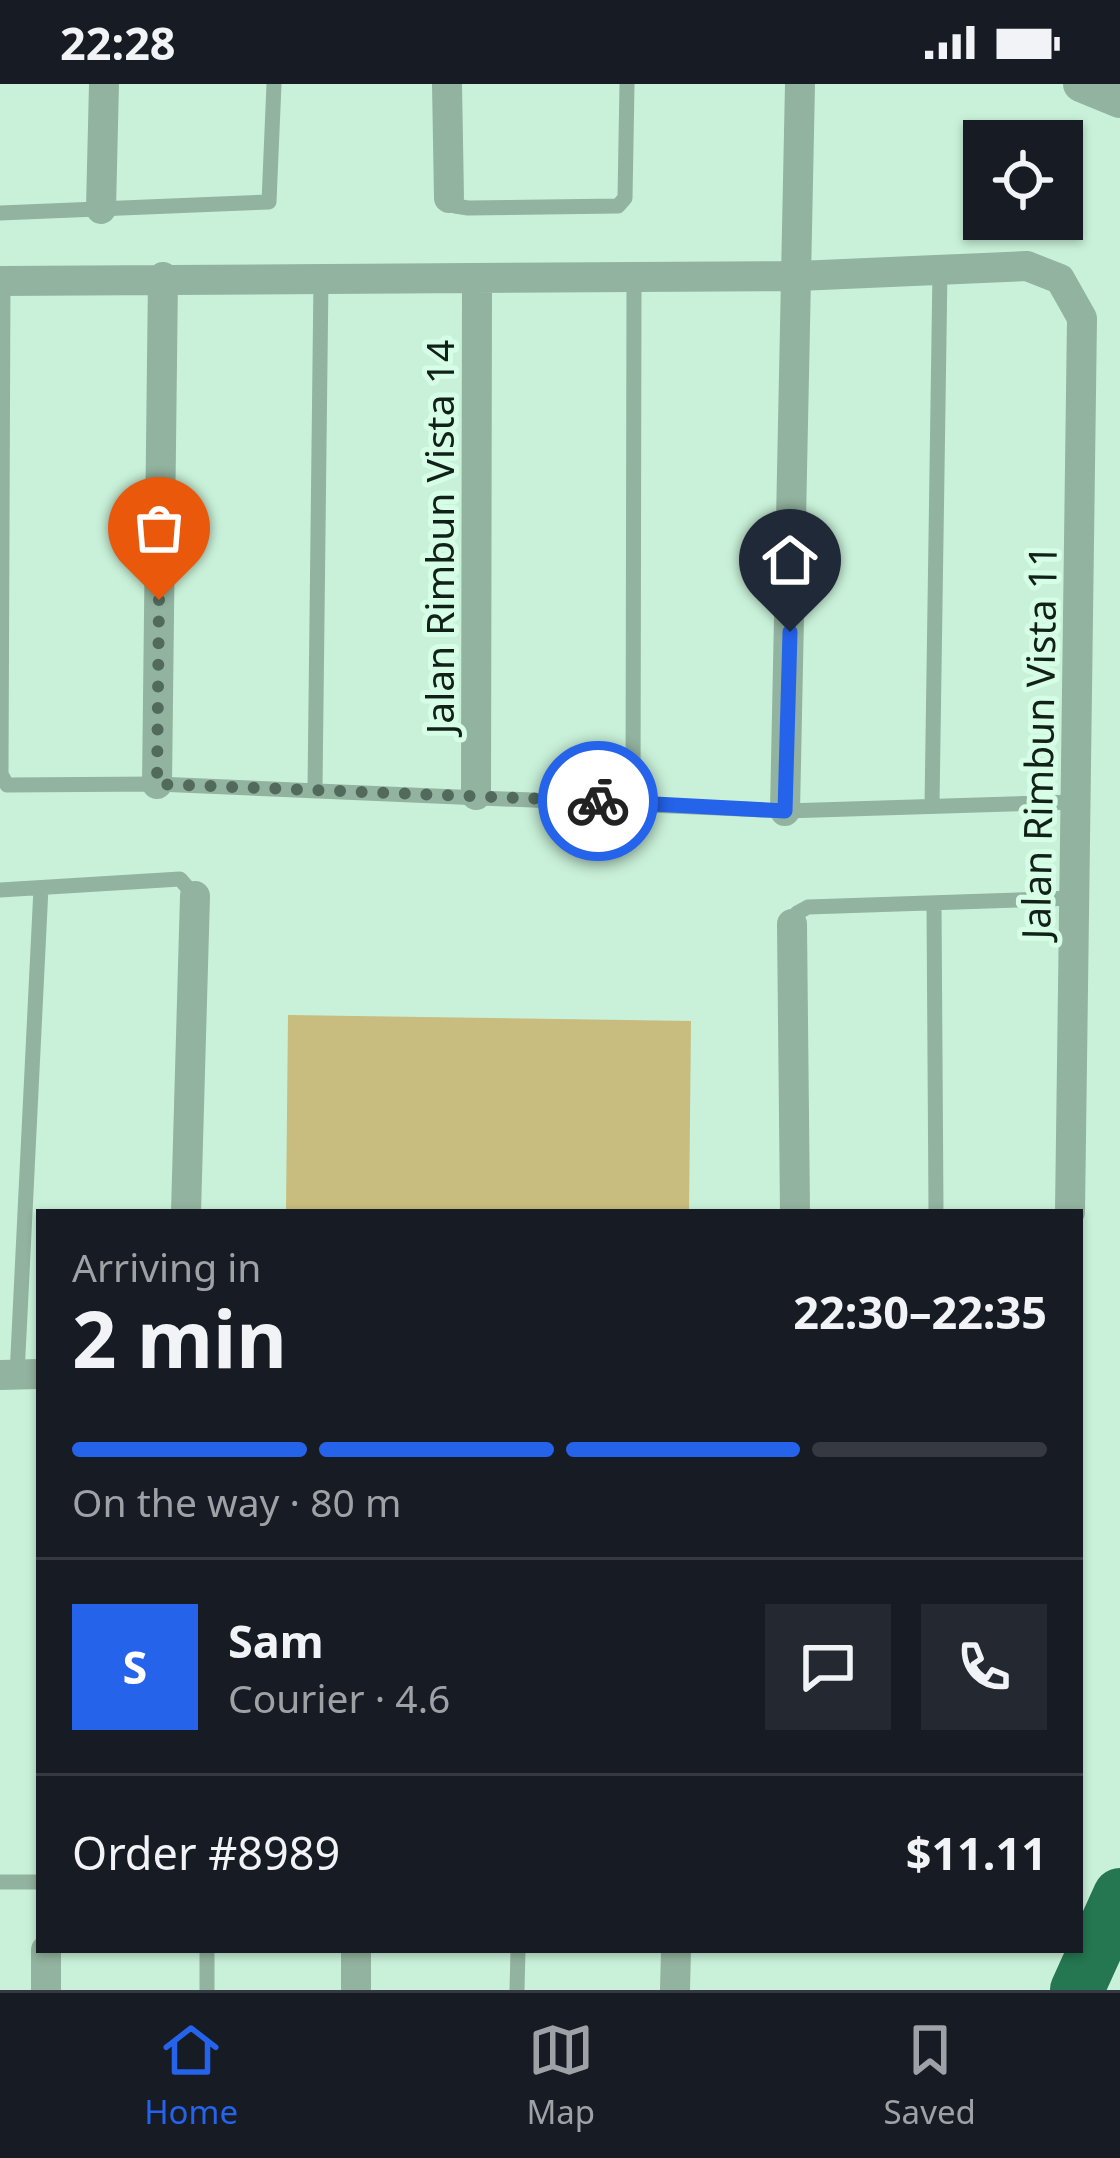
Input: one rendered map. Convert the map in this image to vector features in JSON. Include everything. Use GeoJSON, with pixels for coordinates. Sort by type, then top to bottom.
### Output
{"type":"FeatureCollection","features":[{"type":"Feature","properties":{"kind":"highway"},"geometry":{"type":"LineString","coordinates":[[1077,1990],[1120,1895]]}},
{"type":"Feature","properties":{"kind":"street"},"geometry":{"type":"LineString","coordinates":[[101,209],[104,84]]}},
{"type":"Feature","properties":{"kind":"street"},"geometry":{"type":"LineString","coordinates":[[447,84],[449,198]]}},
{"type":"Feature","properties":{"kind":"street"},"geometry":{"type":"LineString","coordinates":[[785,811],[800,84]]}},
{"type":"Feature","properties":{"kind":"street"},"geometry":{"type":"LineString","coordinates":[[1081,84],[1120,100]]}},
{"type":"Feature","properties":{"kind":"street","name":"Jalan Rimbun Vista 11"},"geometry":{"type":"LineString","coordinates":[[940,270],[1027,266],[1060,279],[1082,318],[1070,1209]]}},
{"type":"Feature","properties":{"kind":"street"},"geometry":{"type":"LineString","coordinates":[[2,281],[634,278],[940,270]]}},
{"type":"Feature","properties":{"kind":"street"},"geometry":{"type":"LineString","coordinates":[[157,784],[163,277]]}},
{"type":"Feature","properties":{"kind":"street","name":"Jalan Rimbun Vista 14"},"geometry":{"type":"LineString","coordinates":[[476,795],[477,278]]}},
{"type":"Feature","properties":{"kind":"street"},"geometry":{"type":"LineString","coordinates":[[186,1209],[195,896]]}},
{"type":"Feature","properties":{"kind":"street"},"geometry":{"type":"LineString","coordinates":[[792,924],[796,1209]]}},
{"type":"Feature","properties":{"kind":"street"},"geometry":{"type":"LineString","coordinates":[[46,1953],[46,1990]]}},
{"type":"Feature","properties":{"kind":"street"},"geometry":{"type":"LineString","coordinates":[[356,1953],[356,1990]]}},
{"type":"Feature","properties":{"kind":"street"},"geometry":{"type":"LineString","coordinates":[[675,1990],[676,1953]]}},
{"type":"Feature","properties":{"kind":"lane"},"geometry":{"type":"LineString","coordinates":[[0,213],[269,202],[274,84]]}},
{"type":"Feature","properties":{"kind":"lane"},"geometry":{"type":"LineString","coordinates":[[449,198],[455,206],[468,208],[618,206],[625,198],[626,84]]}},
{"type":"Feature","properties":{"kind":"lane"},"geometry":{"type":"LineString","coordinates":[[932,806],[940,270]]}},
{"type":"Feature","properties":{"kind":"lane"},"geometry":{"type":"LineString","coordinates":[[315,789],[321,278]]}},
{"type":"Feature","properties":{"kind":"lane"},"geometry":{"type":"LineString","coordinates":[[633,803],[634,278]]}},
{"type":"Feature","properties":{"kind":"lane"},"geometry":{"type":"LineString","coordinates":[[2,281],[1,774],[7,785],[315,789],[785,811],[1076,802]]}},
{"type":"Feature","properties":{"kind":"lane"},"geometry":{"type":"LineString","coordinates":[[0,890],[180,879],[195,896]]}},
{"type":"Feature","properties":{"kind":"lane"},"geometry":{"type":"LineString","coordinates":[[19,1375],[41,888]]}},
{"type":"Feature","properties":{"kind":"lane"},"geometry":{"type":"LineString","coordinates":[[792,924],[797,913],[808,907],[1075,898]]}},
{"type":"Feature","properties":{"kind":"lane"},"geometry":{"type":"LineString","coordinates":[[934,903],[936,1209]]}},
{"type":"Feature","properties":{"kind":"lane"},"geometry":{"type":"LineString","coordinates":[[0,1882],[36,1882]]}},
{"type":"Feature","properties":{"kind":"lane"},"geometry":{"type":"LineString","coordinates":[[206,1990],[207,1953]]}},
{"type":"Feature","properties":{"kind":"lane"},"geometry":{"type":"LineString","coordinates":[[517,1990],[518,1953]]}},
{"type":"Feature","properties":{"kind":"shaded area"},"geometry":{"type":"Polygon","coordinates":[[[288,1015],[691,1021],[689,1209],[286,1209],[288,1015]]]}},
{"type":"Feature","properties":{"kind":"way so far"},"geometry":{"type":"LineString","coordinates":[[159,600],[157,784],[598,801]]}},
{"type":"Feature","properties":{"kind":"route"},"geometry":{"type":"LineString","coordinates":[[598,801],[785,811],[790,632]]}}]}
